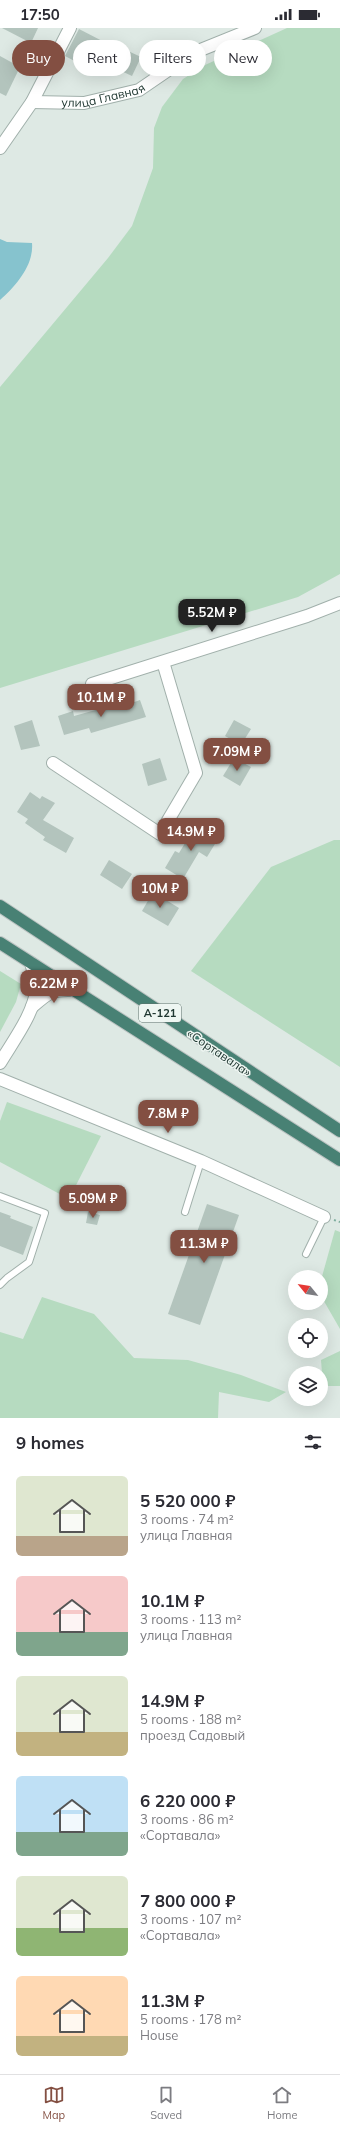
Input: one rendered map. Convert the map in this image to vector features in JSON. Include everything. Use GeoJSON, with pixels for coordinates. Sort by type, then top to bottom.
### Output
{"type":"FeatureCollection","features":[{"type":"Feature","properties":{"kind":"highway","name":"«Сортавала»"},"geometry":{"type":"LineString","coordinates":[[0,906],[340,1131]]}},
{"type":"Feature","properties":{"kind":"highway","name":"«Сортавала»"},"geometry":{"type":"LineString","coordinates":[[0,943],[340,1160]]}},
{"type":"Feature","properties":{"kind":"street"},"geometry":{"type":"LineString","coordinates":[[0,148],[32,102],[70,28]]}},
{"type":"Feature","properties":{"kind":"street","name":"улица Главная"},"geometry":{"type":"LineString","coordinates":[[32,102],[84,103],[139,90],[193,53],[255,28]]}},
{"type":"Feature","properties":{"kind":"street"},"geometry":{"type":"LineString","coordinates":[[0,126],[11,132]]}},
{"type":"Feature","properties":{"kind":"street"},"geometry":{"type":"LineString","coordinates":[[92,684],[307,616],[340,602]]}},
{"type":"Feature","properties":{"kind":"street"},"geometry":{"type":"LineString","coordinates":[[53,763],[160,834],[196,773],[164,662]]}},
{"type":"Feature","properties":{"kind":"street"},"geometry":{"type":"LineString","coordinates":[[0,1063],[32,1007],[37,988],[31,963]]}},
{"type":"Feature","properties":{"kind":"street"},"geometry":{"type":"LineString","coordinates":[[32,1007],[48,993],[57,989],[72,990]]}},
{"type":"Feature","properties":{"kind":"street"},"geometry":{"type":"LineString","coordinates":[[0,1079],[201,1161],[324,1217]]}},
{"type":"Feature","properties":{"kind":"lane"},"geometry":{"type":"LineString","coordinates":[[185,1212],[201,1161]]}},
{"type":"Feature","properties":{"kind":"lane"},"geometry":{"type":"LineString","coordinates":[[0,1196],[45,1213],[29,1262],[6,1278],[0,1285]]}},
{"type":"Feature","properties":{"kind":"lane"},"geometry":{"type":"LineString","coordinates":[[306,1254],[321,1227],[324,1217]]}},
{"type":"Feature","properties":{"kind":"green space"},"geometry":{"type":"Polygon","coordinates":[[[287,28],[340,28],[340,574],[298,597],[0,688],[0,387],[108,258],[132,226],[153,168],[154,128],[162,107],[183,79],[188,76],[206,76],[206,65],[214,61],[214,76],[272,76],[272,40],[260,40],[287,28]]]}},
{"type":"Feature","properties":{"kind":"green space"},"geometry":{"type":"Polygon","coordinates":[[[334,840],[340,840],[340,1067],[191,971],[271,867],[334,840]]]}},
{"type":"Feature","properties":{"kind":"green space"},"geometry":{"type":"Polygon","coordinates":[[[0,971],[21,984],[16,1002],[0,1032],[0,971]]]}},
{"type":"Feature","properties":{"kind":"green space"},"geometry":{"type":"Polygon","coordinates":[[[7,1102],[101,1136],[69,1199],[0,1162],[0,1121],[7,1102]]]}},
{"type":"Feature","properties":{"kind":"green space"},"geometry":{"type":"Polygon","coordinates":[[[335,1230],[340,1232],[340,1329],[328,1308],[328,1270],[324,1270],[335,1230]]]}},
{"type":"Feature","properties":{"kind":"green space"},"geometry":{"type":"Polygon","coordinates":[[[42,1297],[94,1314],[134,1358],[188,1360],[241,1375],[286,1392],[269,1402],[219,1392],[218,1418],[0,1418],[0,1332],[23,1339],[42,1297]]]}},
{"type":"Feature","properties":{"kind":"green space"},"geometry":{"type":"Polygon","coordinates":[[[340,1351],[340,1386],[328,1386],[328,1366],[321,1366],[321,1360],[340,1351]]]}},
{"type":"Feature","properties":{"kind":"water"},"geometry":{"type":"Polygon","coordinates":[[[0,239],[7,242],[32,243],[32,251],[27,267],[18,282],[0,300],[0,239]]]}},
{"type":"Feature","properties":{"kind":"building"},"geometry":{"type":"Polygon","coordinates":[[[2,28],[38,28],[32,40],[25,40],[2,28]]]}},
{"type":"Feature","properties":{"kind":"building"},"geometry":{"type":"Polygon","coordinates":[[[79,29],[100,40],[73,40],[79,29]]]}},
{"type":"Feature","properties":{"kind":"building"},"geometry":{"type":"Polygon","coordinates":[[[73,41],[73,60],[65,56],[73,41]]]}},
{"type":"Feature","properties":{"kind":"building"},"geometry":{"type":"Polygon","coordinates":[[[131,52],[139,56],[139,61],[132,76],[131,52]]]}},
{"type":"Feature","properties":{"kind":"building"},"geometry":{"type":"Polygon","coordinates":[[[0,56],[12,63],[12,76],[16,76],[6,96],[0,93],[0,56]]]}},
{"type":"Feature","properties":{"kind":"building"},"geometry":{"type":"Polygon","coordinates":[[[140,700],[146,717],[91,733],[89,728],[64,735],[58,716],[73,711],[74,716],[110,706],[112,710],[140,700]]]}},
{"type":"Feature","properties":{"kind":"building"},"geometry":{"type":"Polygon","coordinates":[[[32,720],[40,746],[21,750],[14,726],[32,720]]]}},
{"type":"Feature","properties":{"kind":"building"},"geometry":{"type":"Polygon","coordinates":[[[234,720],[251,729],[241,745],[225,736],[234,720]]]}},
{"type":"Feature","properties":{"kind":"building"},"geometry":{"type":"Polygon","coordinates":[[[160,758],[167,780],[148,786],[142,764],[160,758]]]}},
{"type":"Feature","properties":{"kind":"building"},"geometry":{"type":"Polygon","coordinates":[[[234,758],[251,767],[240,786],[223,776],[234,758]]]}},
{"type":"Feature","properties":{"kind":"building"},"geometry":{"type":"Polygon","coordinates":[[[30,792],[40,799],[42,796],[55,803],[43,820],[74,838],[66,853],[43,840],[45,837],[25,823],[28,819],[17,812],[30,792]]]}},
{"type":"Feature","properties":{"kind":"building"},"geometry":{"type":"Polygon","coordinates":[[[196,825],[218,839],[207,857],[199,852],[183,879],[165,868],[175,851],[179,853],[196,825]]]}},
{"type":"Feature","properties":{"kind":"building"},"geometry":{"type":"Polygon","coordinates":[[[109,860],[132,874],[122,889],[100,875],[109,860]]]}},
{"type":"Feature","properties":{"kind":"building"},"geometry":{"type":"Polygon","coordinates":[[[153,892],[179,908],[168,926],[142,911],[153,892]]]}},
{"type":"Feature","properties":{"kind":"building"},"geometry":{"type":"Polygon","coordinates":[[[207,1204],[239,1215],[200,1325],[168,1314],[207,1204]]]}},
{"type":"Feature","properties":{"kind":"building"},"geometry":{"type":"Polygon","coordinates":[[[0,1212],[11,1216],[10,1218],[33,1227],[23,1255],[0,1246],[0,1212]]]}},
{"type":"Feature","properties":{"kind":"building"},"geometry":{"type":"Polygon","coordinates":[[[88,1212],[100,1215],[97,1225],[86,1223],[88,1212]]]}}]}
